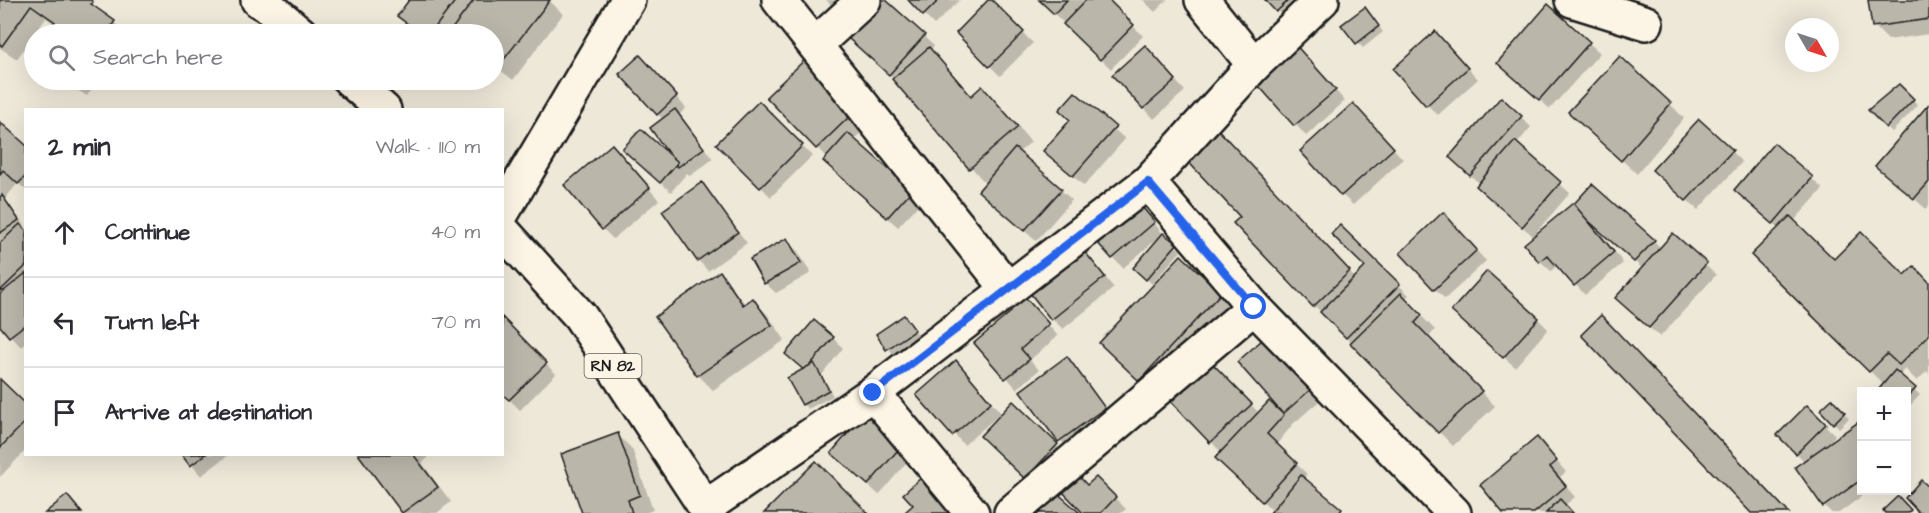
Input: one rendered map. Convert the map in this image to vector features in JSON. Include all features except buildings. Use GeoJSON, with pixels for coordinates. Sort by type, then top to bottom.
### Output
{"type":"FeatureCollection","features":[{"type":"Feature","properties":{"kind":"street"},"geometry":{"type":"LineString","coordinates":[[258,0],[289,24]]}},
{"type":"Feature","properties":{"kind":"street"},"geometry":{"type":"LineString","coordinates":[[504,210],[628,0]]}},
{"type":"Feature","properties":{"kind":"street"},"geometry":{"type":"LineString","coordinates":[[779,0],[1008,289]]}},
{"type":"Feature","properties":{"kind":"street"},"geometry":{"type":"LineString","coordinates":[[815,45],[864,0]]}},
{"type":"Feature","properties":{"kind":"street"},"geometry":{"type":"LineString","coordinates":[[1202,0],[1254,65]]}},
{"type":"Feature","properties":{"kind":"street"},"geometry":{"type":"LineString","coordinates":[[707,510],[873,393],[1148,182],[1254,65],[1322,0]]}},
{"type":"Feature","properties":{"kind":"street"},"geometry":{"type":"LineString","coordinates":[[1572,0],[1646,23]]}},
{"type":"Feature","properties":{"kind":"street"},"geometry":{"type":"LineString","coordinates":[[361,90],[382,108]]}},
{"type":"Feature","properties":{"kind":"street"},"geometry":{"type":"LineString","coordinates":[[1148,182],[1254,307],[1445,510]]}},
{"type":"Feature","properties":{"kind":"street","name":"RN 82"},"geometry":{"type":"LineString","coordinates":[[504,232],[580,316],[707,510]]}},
{"type":"Feature","properties":{"kind":"street"},"geometry":{"type":"LineString","coordinates":[[1011,513],[1254,307]]}},
{"type":"Feature","properties":{"kind":"street"},"geometry":{"type":"LineString","coordinates":[[873,393],[972,513]]}},
{"type":"Feature","properties":{"kind":"route"},"geometry":{"type":"LineString","coordinates":[[873,393],[1148,182],[1254,307]]}}]}
